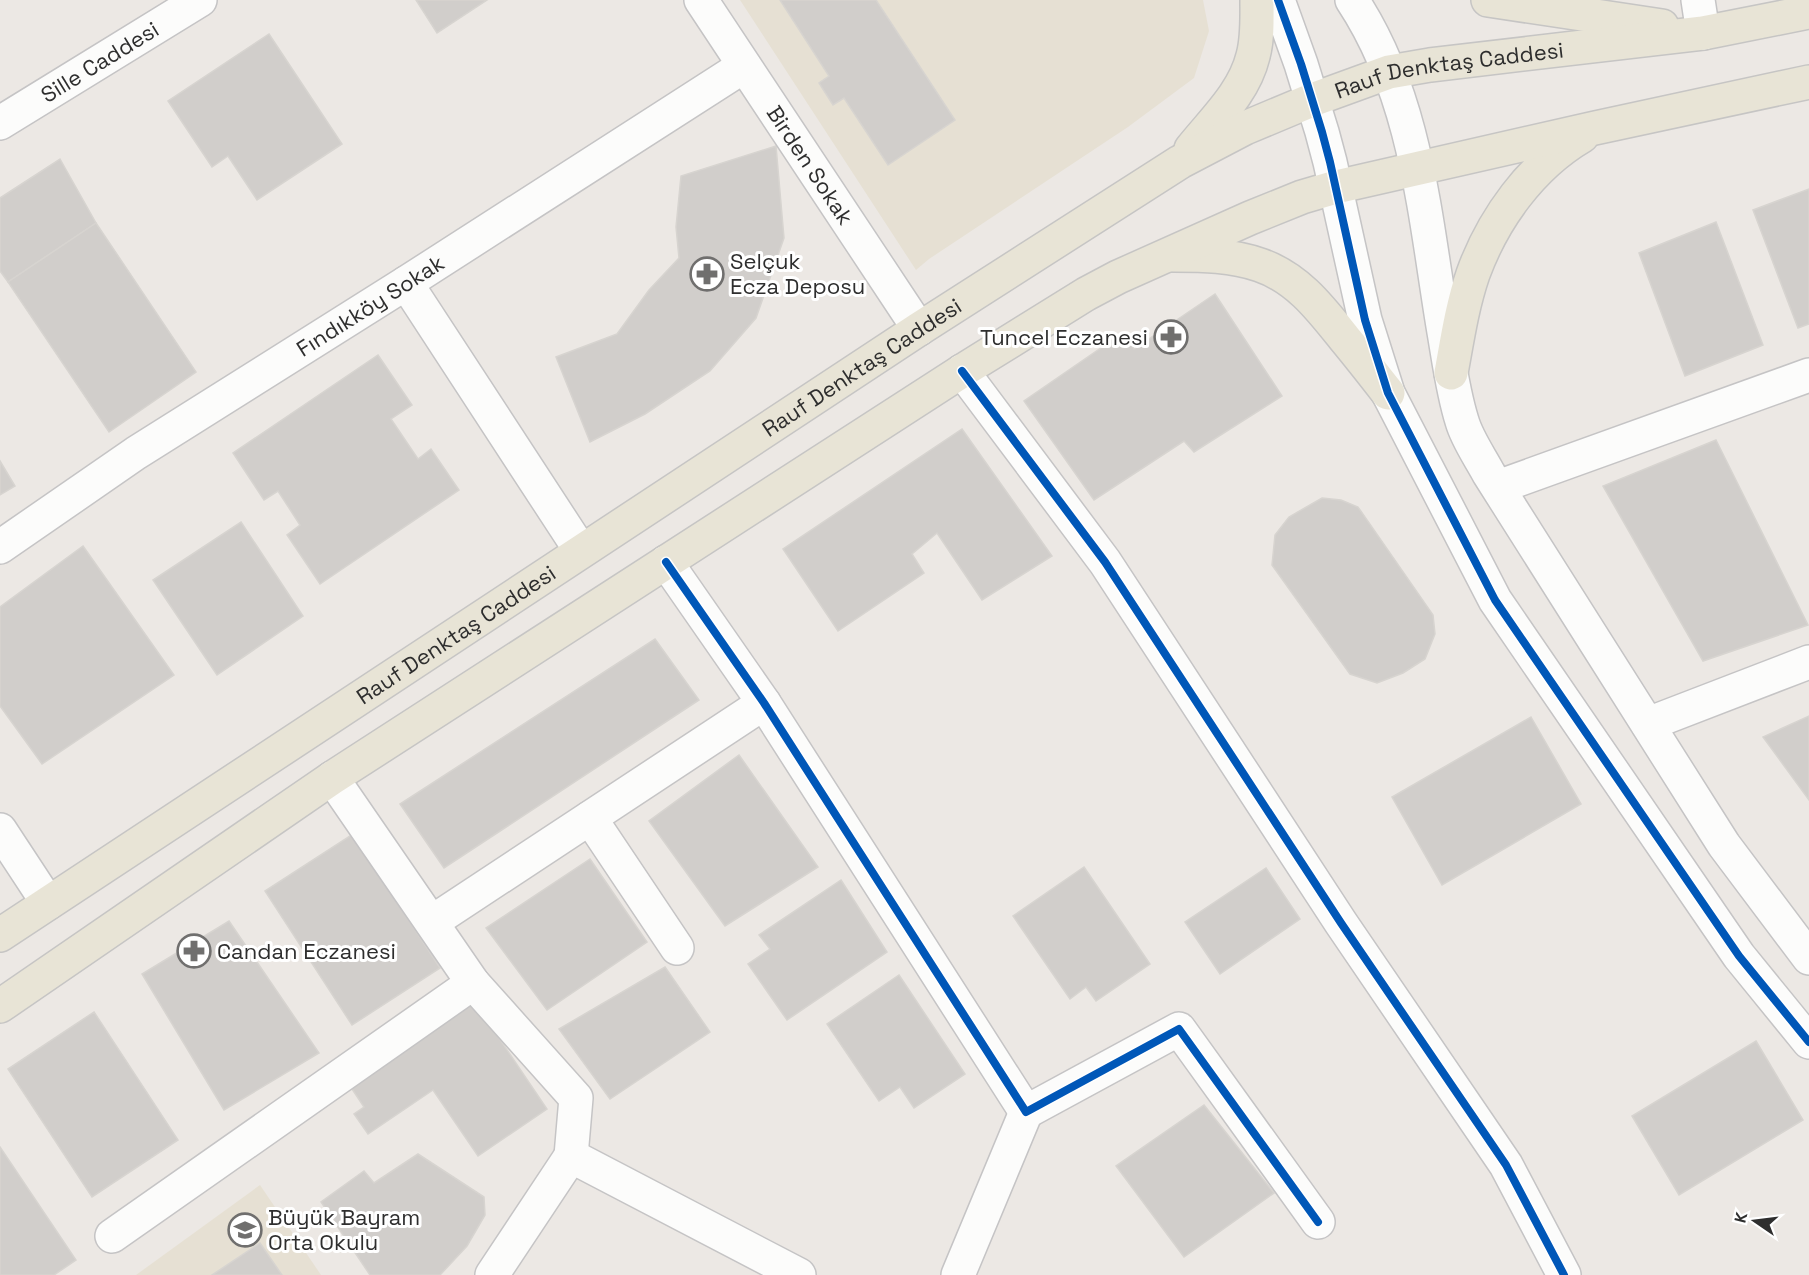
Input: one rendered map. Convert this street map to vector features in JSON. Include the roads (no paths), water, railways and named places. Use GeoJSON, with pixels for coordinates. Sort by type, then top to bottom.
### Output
{"type":"FeatureCollection","features":[{"type":"Feature","properties":{"kind":"main road"},"geometry":{"type":"LineString","coordinates":[[1180,162],[1231,102],[1244,80],[1253,56],[1257,28],[1257,0]]}},
{"type":"Feature","properties":{"kind":"main road"},"geometry":{"type":"LineString","coordinates":[[1488,0],[1703,33]]}},
{"type":"Feature","properties":{"kind":"main road","name":"Rauf Denktaş Caddesi"},"geometry":{"type":"LineString","coordinates":[[0,935],[919,329],[1180,162],[1245,128],[1312,100],[1389,72],[1430,65],[1703,33],[1809,12]]}},
{"type":"Feature","properties":{"kind":"main road"},"geometry":{"type":"LineString","coordinates":[[0,1006],[332,778],[962,371],[1086,294],[1118,277],[1250,218],[1302,197],[1336,187],[1809,82]]}},
{"type":"Feature","properties":{"kind":"main road"},"geometry":{"type":"LineString","coordinates":[[1451,373],[1460,326],[1474,274],[1498,221],[1513,199],[1548,160],[1595,128]]}},
{"type":"Feature","properties":{"kind":"main road"},"geometry":{"type":"LineString","coordinates":[[1165,255],[1208,255],[1236,259],[1260,265],[1284,276],[1308,293],[1388,393]]}},
{"type":"Feature","properties":{"kind":"street","name":"Sille Caddesi"},"geometry":{"type":"LineString","coordinates":[[0,123],[200,0]]}},
{"type":"Feature","properties":{"kind":"street","name":"Birden Sokak"},"geometry":{"type":"LineString","coordinates":[[701,0],[919,329]]}},
{"type":"Feature","properties":{"kind":"street"},"geometry":{"type":"LineString","coordinates":[[1278,0],[1312,100],[1336,187],[1365,320],[1388,393],[1495,600],[1739,956],[1809,1042]]}},
{"type":"Feature","properties":{"kind":"street"},"geometry":{"type":"LineString","coordinates":[[1352,0],[1377,42],[1410,137],[1451,373],[1462,423],[1498,488],[1724,845],[1809,958]]}},
{"type":"Feature","properties":{"kind":"street"},"geometry":{"type":"LineString","coordinates":[[1698,0],[1703,33]]}},
{"type":"Feature","properties":{"kind":"street","name":"Fındıkköy Sokak"},"geometry":{"type":"LineString","coordinates":[[0,547],[136,453],[744,66]]}},
{"type":"Feature","properties":{"kind":"street"},"geometry":{"type":"LineString","coordinates":[[406,283],[581,551]]}},
{"type":"Feature","properties":{"kind":"street"},"geometry":{"type":"LineString","coordinates":[[962,371],[1105,562],[1341,923],[1506,1165],[1564,1275]]}},
{"type":"Feature","properties":{"kind":"street"},"geometry":{"type":"LineString","coordinates":[[1498,488],[1809,375]]}},
{"type":"Feature","properties":{"kind":"street"},"geometry":{"type":"LineString","coordinates":[[666,562],[764,703],[1026,1112]]}},
{"type":"Feature","properties":{"kind":"street"},"geometry":{"type":"LineString","coordinates":[[1648,724],[1809,662]]}},
{"type":"Feature","properties":{"kind":"street"},"geometry":{"type":"LineString","coordinates":[[432,922],[764,703]]}},
{"type":"Feature","properties":{"kind":"street"},"geometry":{"type":"LineString","coordinates":[[332,778],[473,983],[576,1098],[571,1156],[492,1275]]}},
{"type":"Feature","properties":{"kind":"street"},"geometry":{"type":"LineString","coordinates":[[590,818],[677,948]]}},
{"type":"Feature","properties":{"kind":"street"},"geometry":{"type":"LineString","coordinates":[[0,830],[48,903]]}},
{"type":"Feature","properties":{"kind":"street"},"geometry":{"type":"LineString","coordinates":[[112,1236],[473,983]]}},
{"type":"Feature","properties":{"kind":"street"},"geometry":{"type":"LineString","coordinates":[[958,1275],[1026,1112],[1179,1029],[1318,1222]]}},
{"type":"Feature","properties":{"kind":"street"},"geometry":{"type":"LineString","coordinates":[[571,1156],[800,1275]]}},
{"type":"Feature","properties":{"kind":"place","name":"Selçuk Ecza Deposu"},"geometry":{"type":"Point","coordinates":[707,274]}},
{"type":"Feature","properties":{"kind":"place","name":"Tuncel Eczanesi"},"geometry":{"type":"Point","coordinates":[1171,337]}},
{"type":"Feature","properties":{"kind":"place","name":"Candan Eczanesi"},"geometry":{"type":"Point","coordinates":[194,951]}},
{"type":"Feature","properties":{"kind":"place","name":"Büyük Bayram Orta Okulu"},"geometry":{"type":"Point","coordinates":[245,1230]}}]}
